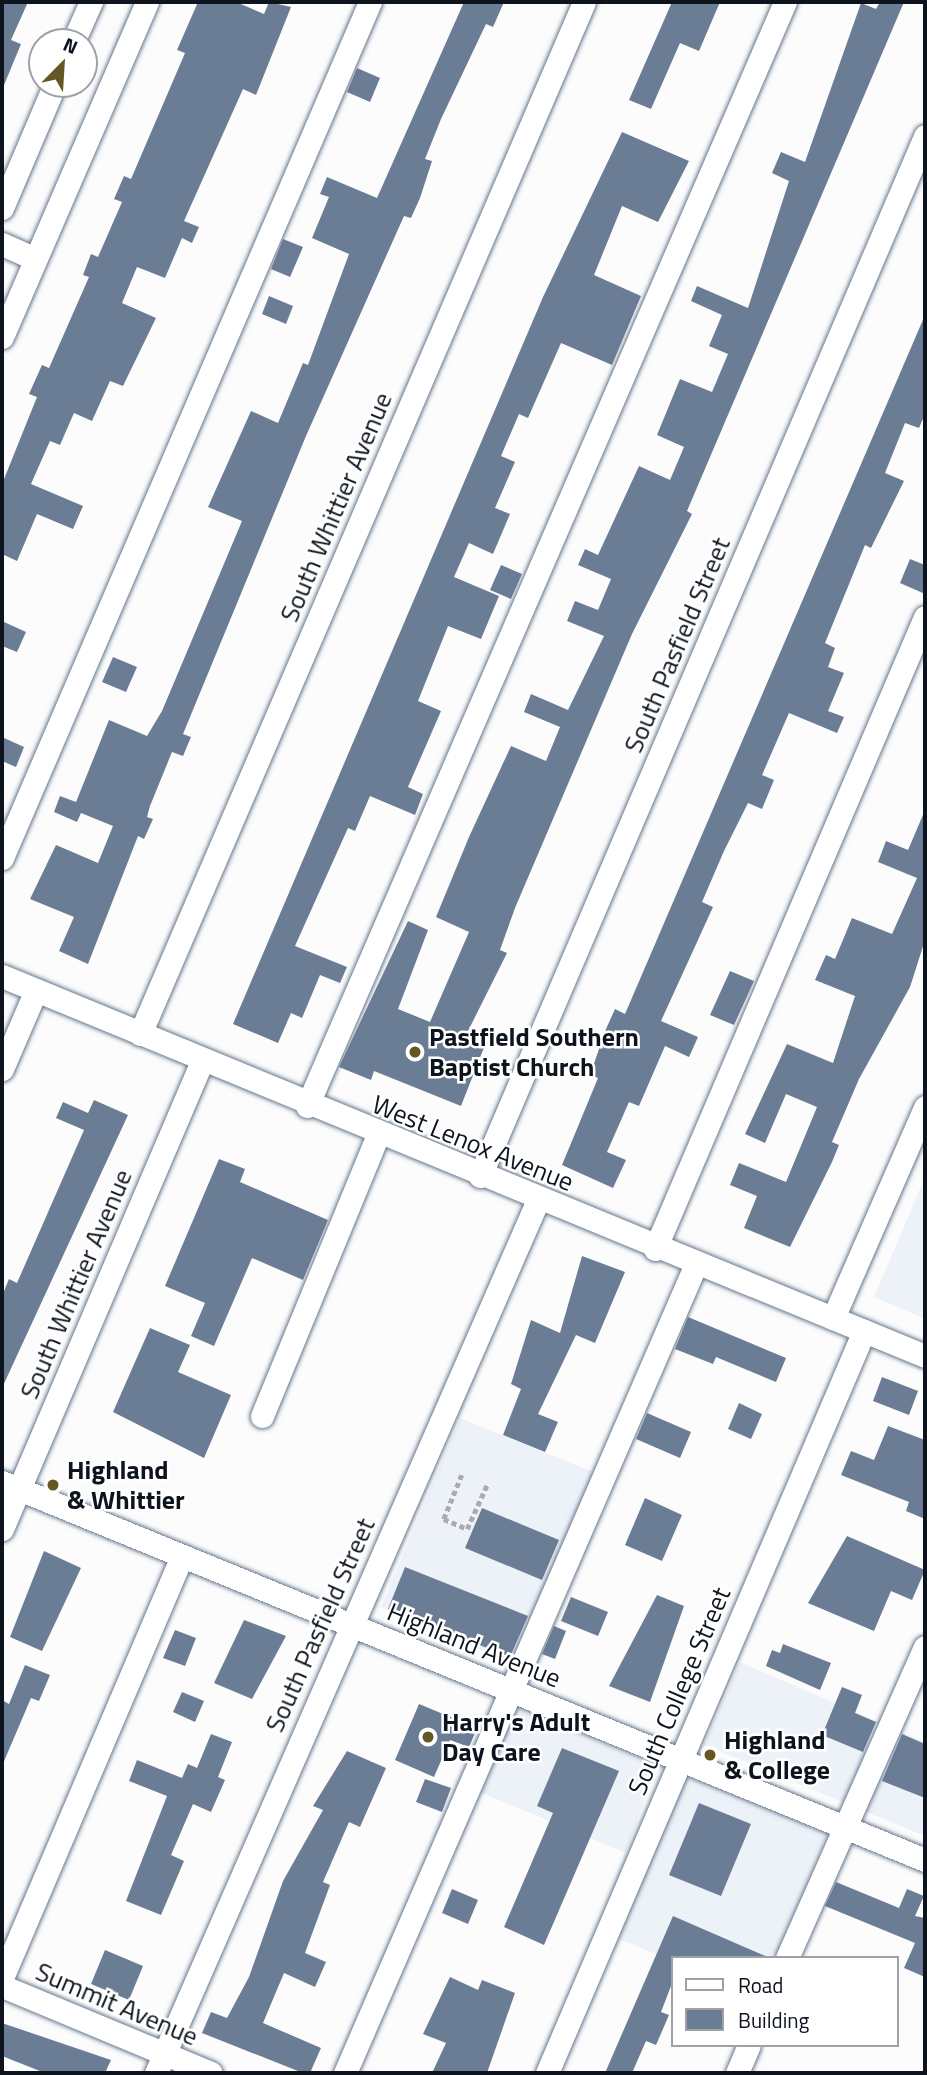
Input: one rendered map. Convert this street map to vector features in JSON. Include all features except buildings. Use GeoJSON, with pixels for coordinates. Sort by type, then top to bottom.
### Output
{"type":"FeatureCollection","features":[{"type":"Feature","properties":{"kind":"street"},"geometry":{"type":"LineString","coordinates":[[80,28],[91,2]]}},
{"type":"Feature","properties":{"kind":"street"},"geometry":{"type":"LineString","coordinates":[[2,337],[147,2]]}},
{"type":"Feature","properties":{"kind":"street"},"geometry":{"type":"LineString","coordinates":[[2,859],[370,2]]}},
{"type":"Feature","properties":{"kind":"street","name":"South Whittier Avenue"},"geometry":{"type":"LineString","coordinates":[[139,1034],[584,2]]}},
{"type":"Feature","properties":{"kind":"street"},"geometry":{"type":"LineString","coordinates":[[307,1106],[785,2]]}},
{"type":"Feature","properties":{"kind":"street"},"geometry":{"type":"LineString","coordinates":[[2,208],[49,98]]}},
{"type":"Feature","properties":{"kind":"street","name":"South Pasfield Street"},"geometry":{"type":"LineString","coordinates":[[480,1176],[925,136]]}},
{"type":"Feature","properties":{"kind":"street"},"geometry":{"type":"LineString","coordinates":[[2,244],[35,259]]}},
{"type":"Feature","properties":{"kind":"street"},"geometry":{"type":"LineString","coordinates":[[655,1249],[925,617]]}},
{"type":"Feature","properties":{"kind":"street","name":"West Lenox Avenue"},"geometry":{"type":"LineString","coordinates":[[2,976],[307,1106],[925,1356]]}},
{"type":"Feature","properties":{"kind":"street"},"geometry":{"type":"LineString","coordinates":[[2,1069],[36,990]]}},
{"type":"Feature","properties":{"kind":"street","name":"South Whittier Avenue"},"geometry":{"type":"LineString","coordinates":[[2,1529],[11,1486],[202,1061]]}},
{"type":"Feature","properties":{"kind":"street"},"geometry":{"type":"LineString","coordinates":[[833,1318],[925,1107]]}},
{"type":"Feature","properties":{"kind":"street"},"geometry":{"type":"LineString","coordinates":[[262,1416],[378,1135]]}},
{"type":"Feature","properties":{"kind":"street","name":"South Pasfield Street"},"geometry":{"type":"LineString","coordinates":[[160,2063],[538,1200]]}},
{"type":"Feature","properties":{"kind":"street"},"geometry":{"type":"LineString","coordinates":[[345,2073],[516,1692],[696,1264]]}},
{"type":"Feature","properties":{"kind":"street","name":"South College Street"},"geometry":{"type":"LineString","coordinates":[[547,2073],[864,1331]]}},
{"type":"Feature","properties":{"kind":"street","name":"Highland Avenue"},"geometry":{"type":"LineString","coordinates":[[11,1486],[925,1860]]}},
{"type":"Feature","properties":{"kind":"street"},"geometry":{"type":"LineString","coordinates":[[2,1978],[182,1556]]}},
{"type":"Feature","properties":{"kind":"street"},"geometry":{"type":"LineString","coordinates":[[788,1956],[848,1828],[925,1647]]}},
{"type":"Feature","properties":{"kind":"street","name":"Summit Avenue"},"geometry":{"type":"LineString","coordinates":[[2,1986],[160,2063],[211,2073]]}},
{"type":"Feature","properties":{"kind":"street"},"geometry":{"type":"LineString","coordinates":[[737,2073],[748,2047]]}},
{"type":"Feature","properties":{"kind":"path"},"geometry":{"type":"LineString","coordinates":[[462,1475],[444,1519],[471,1527],[487,1485]]}},
{"type":"Feature","properties":{"kind":"shaded area"},"geometry":{"type":"Polygon","coordinates":[[[925,1177],[925,1319],[874,1297],[925,1177]]]}},
{"type":"Feature","properties":{"kind":"shaded area"},"geometry":{"type":"Polygon","coordinates":[[[460,1418],[598,1474],[516,1665],[381,1607],[460,1418]]]}},
{"type":"Feature","properties":{"kind":"shaded area"},"geometry":{"type":"Polygon","coordinates":[[[740,1662],[925,1742],[925,1836],[704,1745],[740,1662]]]}},
{"type":"Feature","properties":{"kind":"shaded area"},"geometry":{"type":"Polygon","coordinates":[[[515,1708],[657,1765],[626,1853],[475,1790],[515,1708]]]}},
{"type":"Feature","properties":{"kind":"shaded area"},"geometry":{"type":"Polygon","coordinates":[[[685,1776],[827,1834],[781,1956],[671,1956],[671,1960],[617,1938],[685,1776]]]}},
{"type":"Feature","properties":{"kind":"place","name":"Pastfield Southern Baptist Church"},"geometry":{"type":"Point","coordinates":[415,1052]}},
{"type":"Feature","properties":{"kind":"place","name":"Highland & Whittier"},"geometry":{"type":"Point","coordinates":[53,1485]}},
{"type":"Feature","properties":{"kind":"place","name":"Harry's Adult Day Care"},"geometry":{"type":"Point","coordinates":[428,1737]}},
{"type":"Feature","properties":{"kind":"place","name":"Highland & College"},"geometry":{"type":"Point","coordinates":[710,1755]}}]}
